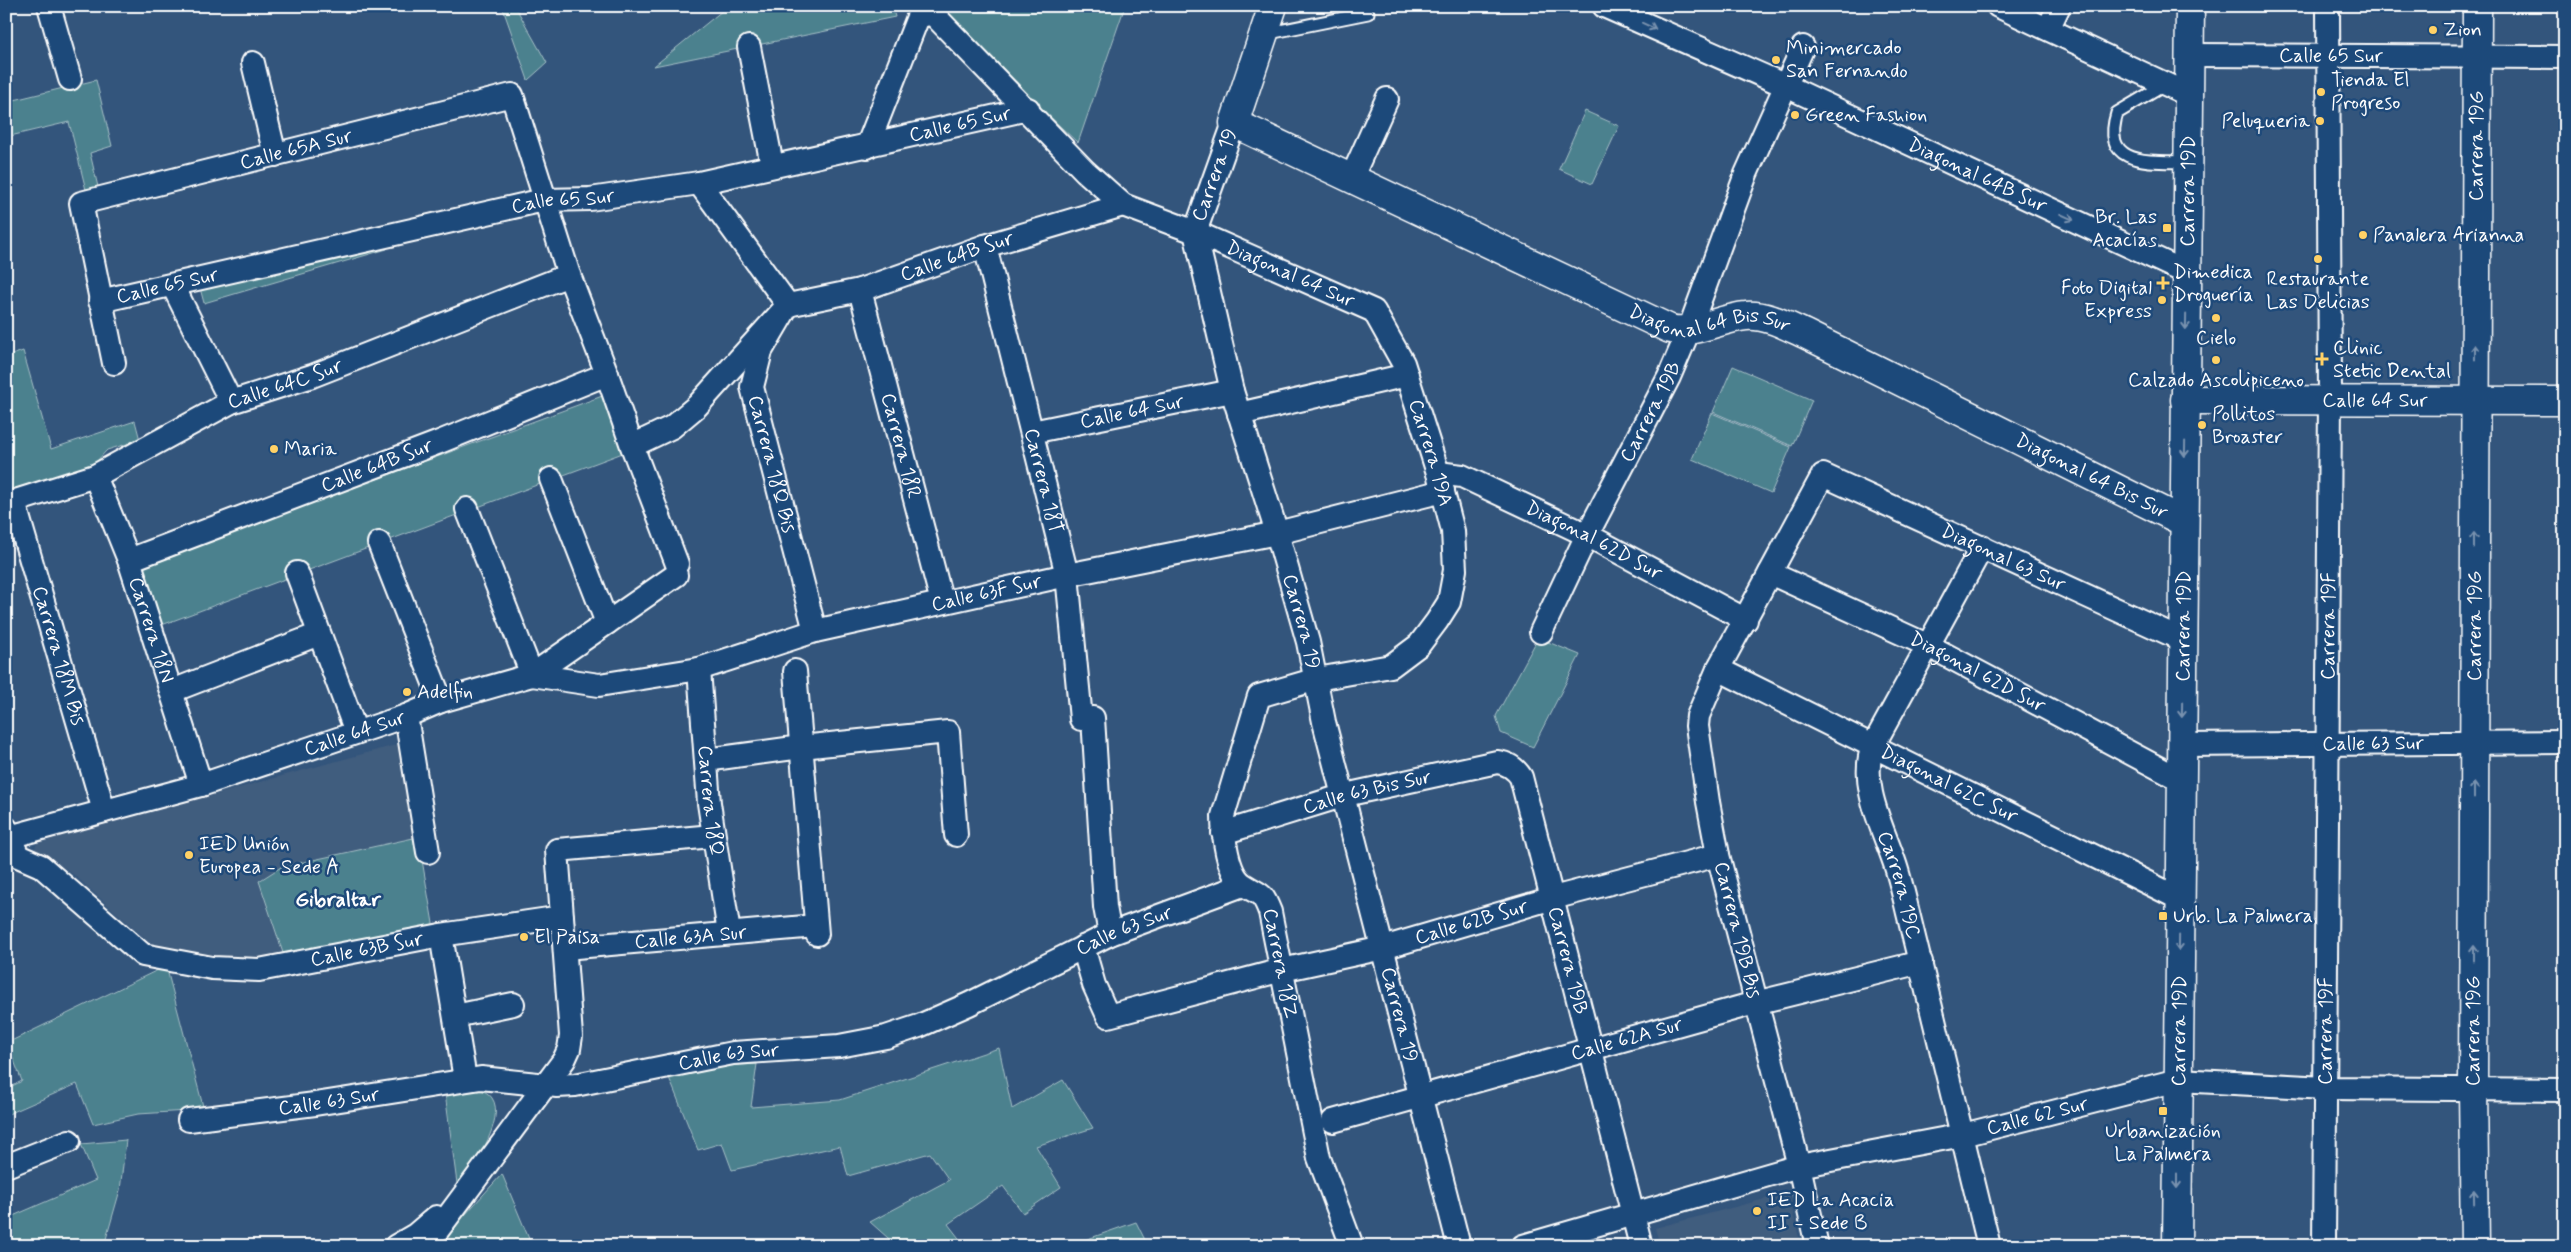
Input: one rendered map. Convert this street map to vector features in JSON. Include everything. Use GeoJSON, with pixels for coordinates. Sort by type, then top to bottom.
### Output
{"type":"FeatureCollection","features":[{"type":"Feature","properties":{"kind":"street"},"geometry":{"type":"LineString","coordinates":[[49,6],[70,79]]}},
{"type":"Feature","properties":{"kind":"street","name":"Carrera 19"},"geometry":{"type":"LineString","coordinates":[[1273,6],[1195,232],[1232,391],[1277,533],[1317,679],[1324,722],[1345,795],[1459,1246]]}},
{"type":"Feature","properties":{"kind":"street","name":"Diagonal 64B Sur"},"geometry":{"type":"LineString","coordinates":[[1604,6],[1784,85],[2187,273]]}},
{"type":"Feature","properties":{"kind":"street"},"geometry":{"type":"LineString","coordinates":[[1998,6],[2177,90]]}},
{"type":"Feature","properties":{"kind":"street"},"geometry":{"type":"LineString","coordinates":[[2048,29],[2058,6]]}},
{"type":"Feature","properties":{"kind":"street","name":"Carrera 19D"},"geometry":{"type":"LineString","coordinates":[[2177,1246],[2188,162],[2177,90],[2189,55],[2190,6]]}},
{"type":"Feature","properties":{"kind":"street","name":"Carrera 19F"},"geometry":{"type":"LineString","coordinates":[[2324,1246],[2330,399],[2328,6]]}},
{"type":"Feature","properties":{"kind":"street","name":"Carrera 19G"},"geometry":{"type":"LineString","coordinates":[[2475,1246],[2472,1089],[2477,6]]}},
{"type":"Feature","properties":{"kind":"street"},"geometry":{"type":"LineString","coordinates":[[867,147],[918,17],[930,10],[1028,109],[1085,171],[1123,205]]}},
{"type":"Feature","properties":{"kind":"street"},"geometry":{"type":"LineString","coordinates":[[749,47],[772,165]]}},
{"type":"Feature","properties":{"kind":"street","name":"Carrera 19B"},"geometry":{"type":"LineString","coordinates":[[1541,632],[1587,535],[1669,377],[1689,330],[1746,174],[1784,85],[1803,47]]}},
{"type":"Feature","properties":{"kind":"street","name":"Calle 65 Sur"},"geometry":{"type":"LineString","coordinates":[[2189,55],[2565,57]]}},
{"type":"Feature","properties":{"kind":"street"},"geometry":{"type":"LineString","coordinates":[[253,63],[274,155]]}},
{"type":"Feature","properties":{"kind":"street","name":"Calle 65A Sur"},"geometry":{"type":"LineString","coordinates":[[100,301],[80,203],[512,95],[544,200]]}},
{"type":"Feature","properties":{"kind":"street"},"geometry":{"type":"LineString","coordinates":[[1352,179],[1387,99]]}},
{"type":"Feature","properties":{"kind":"street","name":"Calle 65 Sur"},"geometry":{"type":"LineString","coordinates":[[100,301],[173,286],[544,200],[590,199],[699,183],[772,165],[867,147],[1028,109]]}},
{"type":"Feature","properties":{"kind":"street","name":"Diagonal 64 Bis Sur"},"geometry":{"type":"LineString","coordinates":[[1234,123],[1653,322],[1679,331],[1746,316],[1770,319],[1805,334],[2184,522]]}},
{"type":"Feature","properties":{"kind":"street"},"geometry":{"type":"LineString","coordinates":[[544,200],[605,366],[632,446],[672,427],[697,406],[788,305],[699,183]]}},
{"type":"Feature","properties":{"kind":"street","name":"Diagonal 64 Sur"},"geometry":{"type":"LineString","coordinates":[[1123,205],[1195,232],[1374,311]]}},
{"type":"Feature","properties":{"kind":"street","name":"Calle 64B Sur"},"geometry":{"type":"LineString","coordinates":[[788,305],[860,290],[985,246],[1123,205]]}},
{"type":"Feature","properties":{"kind":"street","name":"Carrera 18T"},"geometry":{"type":"LineString","coordinates":[[985,246],[1067,575],[1087,719],[1105,907],[1110,934]]}},
{"type":"Feature","properties":{"kind":"street","name":"Calle 64C Sur"},"geometry":{"type":"LineString","coordinates":[[10,503],[95,476],[231,402],[312,376],[570,275]]}},
{"type":"Feature","properties":{"kind":"street"},"geometry":{"type":"LineString","coordinates":[[173,286],[231,402]]}},
{"type":"Feature","properties":{"kind":"street","name":"Carrera 18R"},"geometry":{"type":"LineString","coordinates":[[860,290],[942,602]]}},
{"type":"Feature","properties":{"kind":"street"},"geometry":{"type":"LineString","coordinates":[[100,301],[114,363]]}},
{"type":"Feature","properties":{"kind":"street","name":"Carrera 18Q Bis"},"geometry":{"type":"LineString","coordinates":[[788,305],[761,351],[752,387],[815,631]]}},
{"type":"Feature","properties":{"kind":"street","name":"Carrera 19A"},"geometry":{"type":"LineString","coordinates":[[1317,679],[1391,666],[1419,645],[1449,602],[1455,570],[1456,550],[1441,482],[1403,363],[1374,311]]}},
{"type":"Feature","properties":{"kind":"street","name":"Calle 64B Sur"},"geometry":{"type":"LineString","coordinates":[[129,560],[437,443],[605,366]]}},
{"type":"Feature","properties":{"kind":"street"},"geometry":{"type":"LineString","coordinates":[[1240,414],[1407,375]]}},
{"type":"Feature","properties":{"kind":"street","name":"Calle 64 Sur"},"geometry":{"type":"LineString","coordinates":[[1032,432],[1232,391]]}},
{"type":"Feature","properties":{"kind":"street","name":"Calle 64 Sur"},"geometry":{"type":"LineString","coordinates":[[2185,400],[2565,401]]}},
{"type":"Feature","properties":{"kind":"street","name":"Calle 64 Sur"},"geometry":{"type":"LineString","coordinates":[[10,845],[104,811],[201,785],[406,716],[441,701],[532,675],[608,624],[677,570],[632,446]]}},
{"type":"Feature","properties":{"kind":"street","name":"Diagonal 63 Sur"},"geometry":{"type":"LineString","coordinates":[[1823,475],[2183,640]]}},
{"type":"Feature","properties":{"kind":"street","name":"Carrera 19B Bis"},"geometry":{"type":"LineString","coordinates":[[1817,1246],[1799,1166],[1718,855],[1697,726],[1698,716],[1718,668],[1746,620],[1823,475]]}},
{"type":"Feature","properties":{"kind":"street","name":"Carrera 18N"},"geometry":{"type":"LineString","coordinates":[[95,476],[129,560],[201,785]]}},
{"type":"Feature","properties":{"kind":"street","name":"Diagonal 62D Sur"},"geometry":{"type":"LineString","coordinates":[[1441,482],[1462,476],[1587,535],[1746,620]]}},
{"type":"Feature","properties":{"kind":"street"},"geometry":{"type":"LineString","coordinates":[[551,479],[608,624]]}},
{"type":"Feature","properties":{"kind":"street","name":"Calle 63F Sur"},"geometry":{"type":"LineString","coordinates":[[532,675],[600,684],[699,669],[815,631],[1067,575],[1277,533],[1441,482]]}},
{"type":"Feature","properties":{"kind":"street","name":"Carrera 18M Bis"},"geometry":{"type":"LineString","coordinates":[[10,503],[104,811]]}},
{"type":"Feature","properties":{"kind":"street"},"geometry":{"type":"LineString","coordinates":[[467,510],[532,675]]}},
{"type":"Feature","properties":{"kind":"street"},"geometry":{"type":"LineString","coordinates":[[379,543],[441,701]]}},
{"type":"Feature","properties":{"kind":"street","name":"Carrera 19C"},"geometry":{"type":"LineString","coordinates":[[1982,547],[1873,746],[1869,762],[1873,802],[1895,863],[1921,962],[1989,1246]]}},
{"type":"Feature","properties":{"kind":"street","name":"Diagonal 62D Sur"},"geometry":{"type":"LineString","coordinates":[[1770,572],[1929,646],[2181,780]]}},
{"type":"Feature","properties":{"kind":"street"},"geometry":{"type":"LineString","coordinates":[[296,573],[356,732]]}},
{"type":"Feature","properties":{"kind":"street"},"geometry":{"type":"LineString","coordinates":[[172,690],[319,634]]}},
{"type":"Feature","properties":{"kind":"street","name":"Diagonal 62C Sur"},"geometry":{"type":"LineString","coordinates":[[1718,668],[2180,899]]}},
{"type":"Feature","properties":{"kind":"street","name":"Carrera 18Q"},"geometry":{"type":"LineString","coordinates":[[699,669],[713,836],[729,933]]}},
{"type":"Feature","properties":{"kind":"street"},"geometry":{"type":"LineString","coordinates":[[795,671],[801,746]]}},
{"type":"Feature","properties":{"kind":"street","name":"Carrera 18Z"},"geometry":{"type":"LineString","coordinates":[[1317,679],[1259,696],[1230,789],[1223,816],[1223,833],[1233,872],[1243,885],[1256,890],[1265,898],[1270,912],[1319,1158],[1352,1246]]}},
{"type":"Feature","properties":{"kind":"street"},"geometry":{"type":"LineString","coordinates":[[406,716],[428,852]]}},
{"type":"Feature","properties":{"kind":"street"},"geometry":{"type":"LineString","coordinates":[[706,760],[801,746],[948,732],[956,835]]}},
{"type":"Feature","properties":{"kind":"street","name":"Calle 63 Sur"},"geometry":{"type":"LineString","coordinates":[[2182,745],[2565,742]]}},
{"type":"Feature","properties":{"kind":"street","name":"Calle 63A Sur"},"geometry":{"type":"LineString","coordinates":[[565,948],[729,933],[816,930],[801,746]]}},
{"type":"Feature","properties":{"kind":"street","name":"Calle 63 Bis Sur"},"geometry":{"type":"LineString","coordinates":[[1223,833],[1345,795],[1497,762],[1512,766]]}},
{"type":"Feature","properties":{"kind":"street","name":"Carrera 19B"},"geometry":{"type":"LineString","coordinates":[[1512,766],[1521,778],[1640,1246]]}},
{"type":"Feature","properties":{"kind":"street"},"geometry":{"type":"LineString","coordinates":[[426,1246],[564,1060],[569,1049],[571,1036],[557,850],[713,836]]}},
{"type":"Feature","properties":{"kind":"street","name":"Calle 63B Sur"},"geometry":{"type":"LineString","coordinates":[[10,845],[41,866],[143,956],[170,962],[223,969],[259,970],[441,935],[562,917]]}},
{"type":"Feature","properties":{"kind":"street","name":"Calle 62B Sur"},"geometry":{"type":"LineString","coordinates":[[1083,947],[1094,985],[1108,1016],[1282,970],[1383,948],[1553,898],[1718,855]]}},
{"type":"Feature","properties":{"kind":"street","name":"Calle 63 Sur"},"geometry":{"type":"LineString","coordinates":[[189,1120],[315,1104],[465,1079],[493,1078],[575,1085],[733,1053],[839,1046],[886,1037],[919,1026],[969,1004],[1110,934],[1243,885]]}},
{"type":"Feature","properties":{"kind":"street"},"geometry":{"type":"LineString","coordinates":[[441,935],[465,1079]]}},
{"type":"Feature","properties":{"kind":"street","name":"Calle 62A Sur"},"geometry":{"type":"LineString","coordinates":[[1334,1121],[1755,1003],[1921,962]]}},
{"type":"Feature","properties":{"kind":"street"},"geometry":{"type":"LineString","coordinates":[[455,1016],[513,1004]]}},
{"type":"Feature","properties":{"kind":"street","name":"Calle 62 Sur"},"geometry":{"type":"LineString","coordinates":[[1523,1246],[1799,1166],[1963,1135],[2178,1080],[2326,1088],[2565,1090]]}},
{"type":"Feature","properties":{"kind":"street"},"geometry":{"type":"LineString","coordinates":[[6,1166],[69,1141]]}},
{"type":"Feature","properties":{"kind":"street"},"geometry":{"type":"LineString","coordinates":[[396,1246],[415,1235],[470,1187]]}},
{"type":"Feature","properties":{"kind":"lane"},"geometry":{"type":"LineString","coordinates":[[1263,34],[1368,13]]}},
{"type":"Feature","properties":{"kind":"lane"},"geometry":{"type":"LineString","coordinates":[[2177,90],[2117,113],[2114,127],[2115,142],[2122,154],[2136,161],[2188,162]]}},
{"type":"Feature","properties":{"kind":"shaded area","name":"IED Unión Europea - Sede A"},"geometry":{"type":"Polygon","coordinates":[[[403,743],[418,837],[281,867],[259,881],[285,959],[249,963],[162,950],[147,940],[74,875],[52,859],[34,851],[37,843],[403,743]]]}},
{"type":"Feature","properties":{"kind":"shaded area","name":"IED La Acacia II - Sede B"},"geometry":{"type":"Polygon","coordinates":[[[1788,1193],[1801,1246],[1660,1246],[1655,1228],[1788,1193]]]}},
{"type":"Feature","properties":{"kind":"green space"},"geometry":{"type":"Polygon","coordinates":[[[502,6],[515,6],[547,63],[528,80],[502,6]]]}},
{"type":"Feature","properties":{"kind":"green space"},"geometry":{"type":"Polygon","coordinates":[[[728,6],[892,6],[895,17],[654,66],[728,6]]]}},
{"type":"Feature","properties":{"kind":"green space"},"geometry":{"type":"Polygon","coordinates":[[[958,6],[1125,6],[1078,143],[938,12],[958,6]]]}},
{"type":"Feature","properties":{"kind":"green space"},"geometry":{"type":"Polygon","coordinates":[[[96,80],[112,146],[90,153],[98,187],[86,190],[69,122],[6,137],[6,102],[96,80]]]}},
{"type":"Feature","properties":{"kind":"green space"},"geometry":{"type":"Polygon","coordinates":[[[1585,111],[1619,126],[1592,184],[1559,169],[1585,111]]]}},
{"type":"Feature","properties":{"kind":"green space"},"geometry":{"type":"Polygon","coordinates":[[[385,243],[387,249],[204,303],[200,288],[385,243]]]}},
{"type":"Feature","properties":{"kind":"green space"},"geometry":{"type":"Polygon","coordinates":[[[23,351],[51,449],[135,421],[140,440],[107,450],[85,474],[6,498],[6,357],[23,351]]]}},
{"type":"Feature","properties":{"kind":"green space"},"geometry":{"type":"Polygon","coordinates":[[[1733,366],[1812,400],[1792,446],[1713,412],[1733,366]]]}},
{"type":"Feature","properties":{"kind":"green space"},"geometry":{"type":"Polygon","coordinates":[[[605,395],[628,451],[159,626],[138,567],[605,395]]]}},
{"type":"Feature","properties":{"kind":"green space"},"geometry":{"type":"Polygon","coordinates":[[[1712,413],[1791,447],[1771,493],[1692,459],[1712,413]]]}},
{"type":"Feature","properties":{"kind":"green space"},"geometry":{"type":"Polygon","coordinates":[[[1538,638],[1580,655],[1533,747],[1501,733],[1496,716],[1538,638]]]}},
{"type":"Feature","properties":{"kind":"green space"},"geometry":{"type":"Polygon","coordinates":[[[418,837],[434,929],[285,959],[259,881],[281,867],[418,837]]]}},
{"type":"Feature","properties":{"kind":"green space"},"geometry":{"type":"Polygon","coordinates":[[[166,966],[204,1110],[138,1114],[93,1124],[77,1084],[6,1115],[6,1089],[22,1081],[7,1043],[166,966]]]}},
{"type":"Feature","properties":{"kind":"green space"},"geometry":{"type":"Polygon","coordinates":[[[999,1048],[1012,1109],[1063,1080],[1093,1128],[1036,1146],[1061,1187],[1023,1213],[1003,1186],[948,1224],[965,1246],[897,1246],[870,1222],[949,1180],[930,1153],[848,1176],[840,1146],[732,1170],[722,1143],[698,1150],[666,1070],[757,1064],[751,1107],[840,1100],[999,1048]]]}},
{"type":"Feature","properties":{"kind":"green space"},"geometry":{"type":"Polygon","coordinates":[[[480,1088],[492,1098],[495,1107],[495,1119],[485,1146],[458,1191],[445,1093],[480,1088]]]}},
{"type":"Feature","properties":{"kind":"green space"},"geometry":{"type":"Polygon","coordinates":[[[126,1140],[120,1190],[104,1246],[6,1246],[6,1219],[96,1180],[81,1144],[126,1140]]]}},
{"type":"Feature","properties":{"kind":"green space"},"geometry":{"type":"Polygon","coordinates":[[[502,1174],[532,1246],[451,1246],[446,1236],[502,1174]]]}},
{"type":"Feature","properties":{"kind":"green space"},"geometry":{"type":"Polygon","coordinates":[[[1136,1222],[1148,1246],[1084,1246],[1082,1241],[1136,1222]]]}},
{"type":"Feature","properties":{"kind":"place","name":"Zion"},"geometry":{"type":"Point","coordinates":[2433,30]}},
{"type":"Feature","properties":{"kind":"place","name":"Minimercado San Fernando"},"geometry":{"type":"Point","coordinates":[1776,60]}},
{"type":"Feature","properties":{"kind":"place","name":"Tienda El Progreso"},"geometry":{"type":"Point","coordinates":[2321,92]}},
{"type":"Feature","properties":{"kind":"place","name":"Green Fashion"},"geometry":{"type":"Point","coordinates":[1795,115]}},
{"type":"Feature","properties":{"kind":"place","name":"Peluqueria"},"geometry":{"type":"Point","coordinates":[2320,121]}},
{"type":"Feature","properties":{"kind":"place","name":"Br. Las Acacías"},"geometry":{"type":"Point","coordinates":[2167,228]}},
{"type":"Feature","properties":{"kind":"place","name":"Panalera Arianna"},"geometry":{"type":"Point","coordinates":[2363,235]}},
{"type":"Feature","properties":{"kind":"place","name":"Restaurante Las Delicias"},"geometry":{"type":"Point","coordinates":[2318,259]}},
{"type":"Feature","properties":{"kind":"place","name":"Dimedica Droguería"},"geometry":{"type":"Point","coordinates":[2163,283]}},
{"type":"Feature","properties":{"kind":"place","name":"Foto Digital Express"},"geometry":{"type":"Point","coordinates":[2162,300]}},
{"type":"Feature","properties":{"kind":"place","name":"Cielo"},"geometry":{"type":"Point","coordinates":[2216,318]}},
{"type":"Feature","properties":{"kind":"place","name":"Clinic Stetic Dental"},"geometry":{"type":"Point","coordinates":[2322,359]}},
{"type":"Feature","properties":{"kind":"place","name":"Calzado Ascolipiceno"},"geometry":{"type":"Point","coordinates":[2216,360]}},
{"type":"Feature","properties":{"kind":"place","name":"Pollitos Broaster"},"geometry":{"type":"Point","coordinates":[2202,425]}},
{"type":"Feature","properties":{"kind":"place","name":"Maria"},"geometry":{"type":"Point","coordinates":[274,449]}},
{"type":"Feature","properties":{"kind":"place","name":"Adelfin"},"geometry":{"type":"Point","coordinates":[407,692]}},
{"type":"Feature","properties":{"kind":"place","name":"IED Unión Europea - Sede A"},"geometry":{"type":"Point","coordinates":[189,855]}},
{"type":"Feature","properties":{"kind":"place","name":"Urb. La Palmera"},"geometry":{"type":"Point","coordinates":[2163,916]}},
{"type":"Feature","properties":{"kind":"place","name":"El Paisa"},"geometry":{"type":"Point","coordinates":[524,937]}},
{"type":"Feature","properties":{"kind":"place","name":"Urbanización La Palmera"},"geometry":{"type":"Point","coordinates":[2163,1111]}},
{"type":"Feature","properties":{"kind":"place","name":"IED La Acacia II - Sede B"},"geometry":{"type":"Point","coordinates":[1757,1211]}},
{"type":"Feature","properties":{"kind":"district","name":"Gibraltar"},"geometry":{"type":"Point","coordinates":[338,900]}}]}
